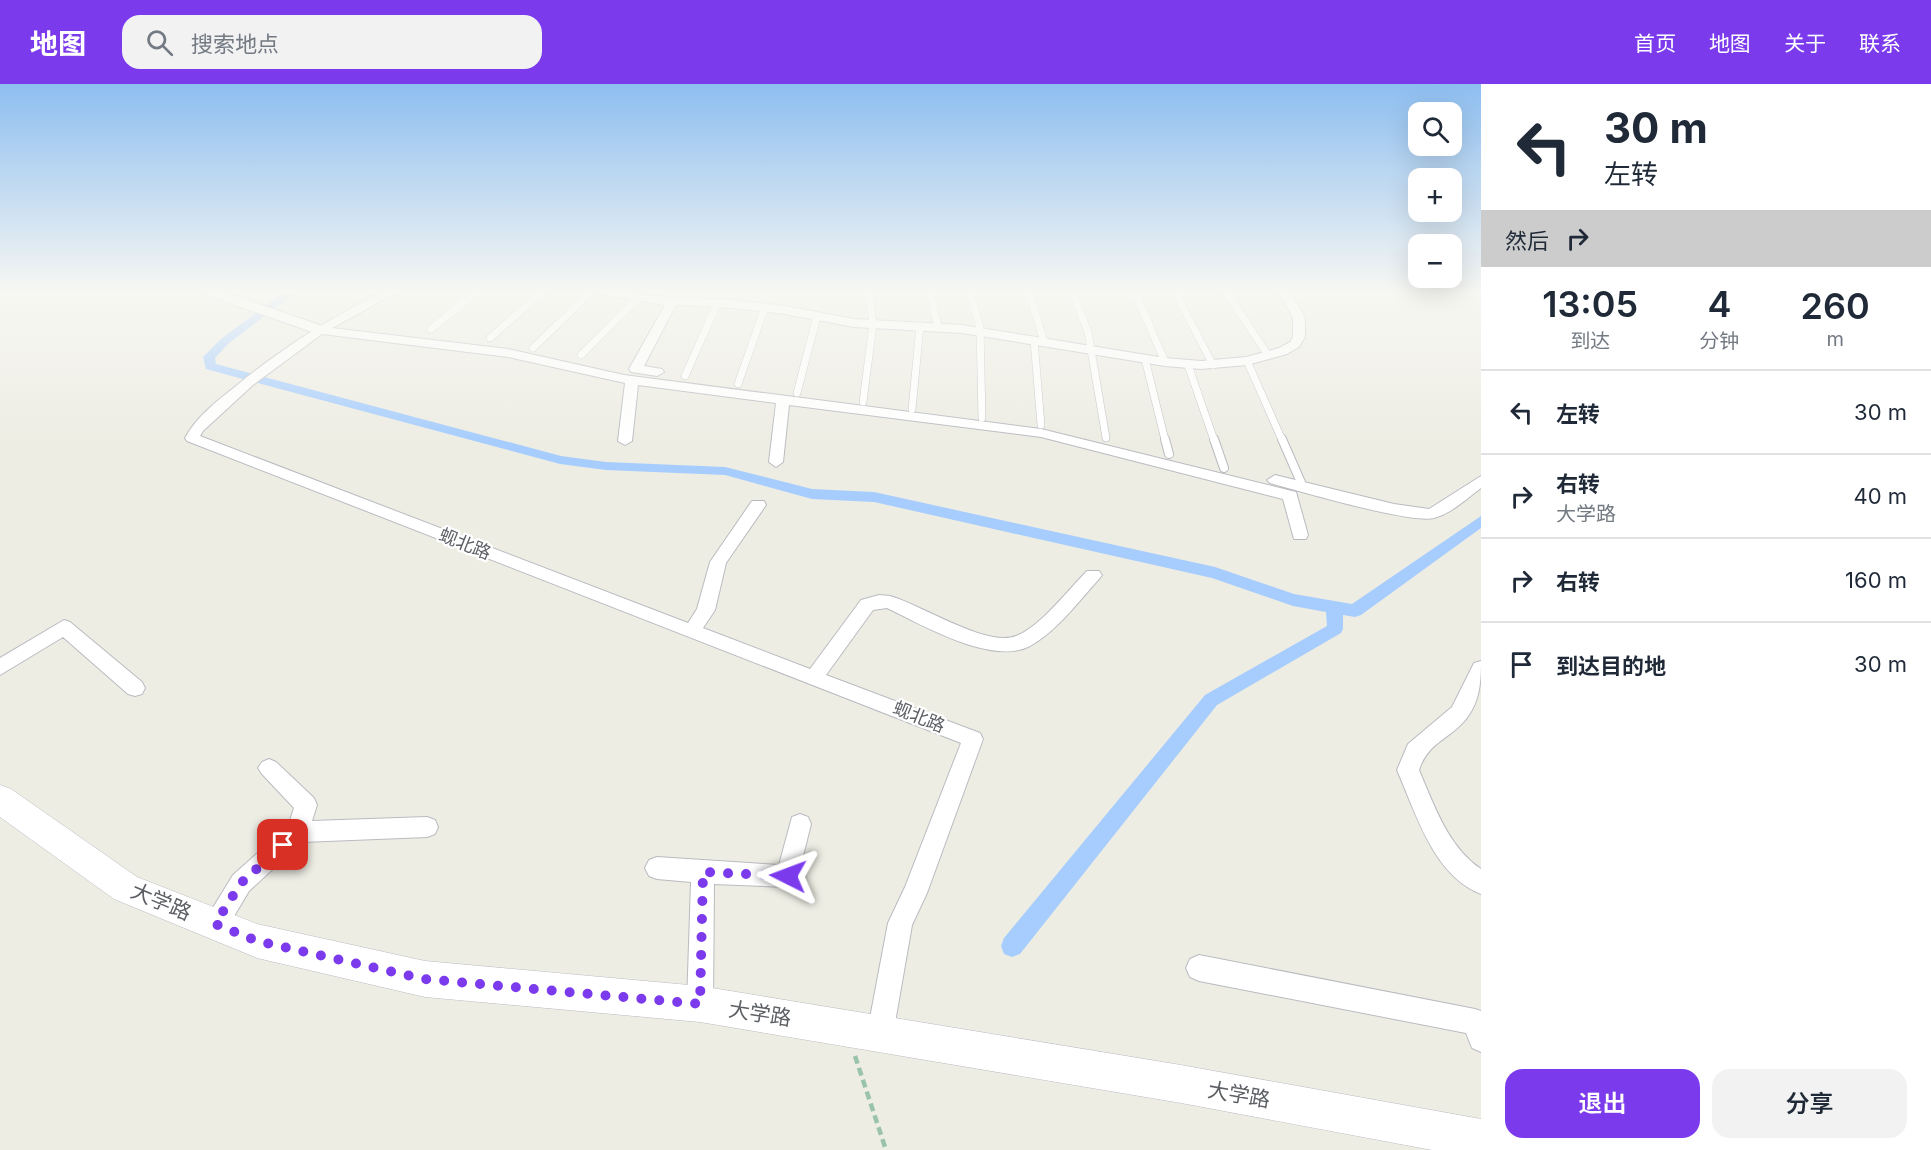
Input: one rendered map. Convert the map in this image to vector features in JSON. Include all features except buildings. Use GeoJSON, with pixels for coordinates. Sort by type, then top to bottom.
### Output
{"type":"FeatureCollection","features":[{"type":"Feature","properties":{"kind":"main road","name":"大学路"},"geometry":{"type":"LineString","coordinates":[[0,799],[126,888],[257,941],[424,979],[700,1004],[1181,1084],[1481,1139]]}},
{"type":"Feature","properties":{"kind":"street","name":"蚬北路"},"geometry":{"type":"LineString","coordinates":[[304,342],[247,384],[197,426],[192,438],[973,739],[915,893],[900,923],[863,1031]]}},
{"type":"Feature","properties":{"kind":"street"},"geometry":{"type":"LineString","coordinates":[[416,342],[508,353],[632,380],[1041,433],[1290,496],[1300,535]]}},
{"type":"Feature","properties":{"kind":"street"},"geometry":{"type":"LineString","coordinates":[[651,342],[636,369],[912,409],[1041,425],[1106,438],[1404,512],[1430,514],[1439,511],[1481,481]]}},
{"type":"Feature","properties":{"kind":"street"},"geometry":{"type":"LineString","coordinates":[[1043,342],[1188,365],[1247,361],[1268,356],[1296,342]]}},
{"type":"Feature","properties":{"kind":"street"},"geometry":{"type":"LineString","coordinates":[[625,441],[632,380]]}},
{"type":"Feature","properties":{"kind":"street"},"geometry":{"type":"LineString","coordinates":[[777,462],[783,401]]}},
{"type":"Feature","properties":{"kind":"street"},"geometry":{"type":"LineString","coordinates":[[692,631],[706,610],[718,562],[758,505]]}},
{"type":"Feature","properties":{"kind":"street"},"geometry":{"type":"LineString","coordinates":[[814,677],[867,605],[879,601],[890,602],[970,637],[1002,644],[1016,644],[1030,636],[1093,575]]}},
{"type":"Feature","properties":{"kind":"street"},"geometry":{"type":"LineString","coordinates":[[0,668],[64,627],[135,688]]}},
{"type":"Feature","properties":{"kind":"street"},"geometry":{"type":"LineString","coordinates":[[1481,668],[1459,713],[1415,750],[1408,770],[1449,854],[1467,875],[1481,883]]}},
{"type":"Feature","properties":{"kind":"street"},"geometry":{"type":"LineString","coordinates":[[215,924],[241,883],[297,832],[306,805],[269,768]]}},
{"type":"Feature","properties":{"kind":"street"},"geometry":{"type":"LineString","coordinates":[[657,868],[788,876],[800,824]]}},
{"type":"Feature","properties":{"kind":"street"},"geometry":{"type":"LineString","coordinates":[[297,832],[428,827]]}},
{"type":"Feature","properties":{"kind":"street"},"geometry":{"type":"LineString","coordinates":[[700,1004],[703,872]]}},
{"type":"Feature","properties":{"kind":"street"},"geometry":{"type":"LineString","coordinates":[[1198,968],[1475,1022],[1481,1039]]}},
{"type":"Feature","properties":{"kind":"lane"},"geometry":{"type":"LineString","coordinates":[[534,348],[540,342]]}},
{"type":"Feature","properties":{"kind":"lane"},"geometry":{"type":"LineString","coordinates":[[581,356],[595,342]]}},
{"type":"Feature","properties":{"kind":"lane"},"geometry":{"type":"LineString","coordinates":[[685,376],[700,342]]}},
{"type":"Feature","properties":{"kind":"lane"},"geometry":{"type":"LineString","coordinates":[[738,384],[753,342]]}},
{"type":"Feature","properties":{"kind":"lane"},"geometry":{"type":"LineString","coordinates":[[797,393],[810,342]]}},
{"type":"Feature","properties":{"kind":"lane"},"geometry":{"type":"LineString","coordinates":[[863,402],[871,342]]}},
{"type":"Feature","properties":{"kind":"lane"},"geometry":{"type":"LineString","coordinates":[[912,409],[918,342]]}},
{"type":"Feature","properties":{"kind":"lane"},"geometry":{"type":"LineString","coordinates":[[981,342],[982,417]]}},
{"type":"Feature","properties":{"kind":"lane"},"geometry":{"type":"LineString","coordinates":[[1039,342],[1041,425]]}},
{"type":"Feature","properties":{"kind":"lane"},"geometry":{"type":"LineString","coordinates":[[1089,342],[1106,438]]}},
{"type":"Feature","properties":{"kind":"lane"},"geometry":{"type":"LineString","coordinates":[[1156,342],[1165,362]]}},
{"type":"Feature","properties":{"kind":"lane"},"geometry":{"type":"LineString","coordinates":[[1201,342],[1213,365]]}},
{"type":"Feature","properties":{"kind":"lane"},"geometry":{"type":"LineString","coordinates":[[1259,342],[1268,356]]}},
{"type":"Feature","properties":{"kind":"lane"},"geometry":{"type":"LineString","coordinates":[[1145,359],[1169,454]]}},
{"type":"Feature","properties":{"kind":"lane"},"geometry":{"type":"LineString","coordinates":[[1247,361],[1303,487]]}},
{"type":"Feature","properties":{"kind":"lane"},"geometry":{"type":"LineString","coordinates":[[1188,365],[1224,468]]}},
{"type":"Feature","properties":{"kind":"path"},"geometry":{"type":"LineString","coordinates":[[863,1031],[886,1150]]}},
{"type":"Feature","properties":{"kind":"waterway"},"geometry":{"type":"LineString","coordinates":[[224,342],[209,357],[210,366],[560,460],[606,466],[725,471],[812,494],[874,497],[1215,573],[1293,600],[1334,607]]}},
{"type":"Feature","properties":{"kind":"waterway"},"geometry":{"type":"LineString","coordinates":[[1334,607],[1355,611],[1481,521]]}},
{"type":"Feature","properties":{"kind":"waterway"},"geometry":{"type":"LineString","coordinates":[[1012,946],[1211,700],[1335,629],[1334,607]]}},
{"type":"Feature","properties":{"kind":"route"},"geometry":{"type":"LineString","coordinates":[[283,845],[241,883],[215,924],[257,941],[424,979],[700,1004],[703,872],[788,876]]}}]}
